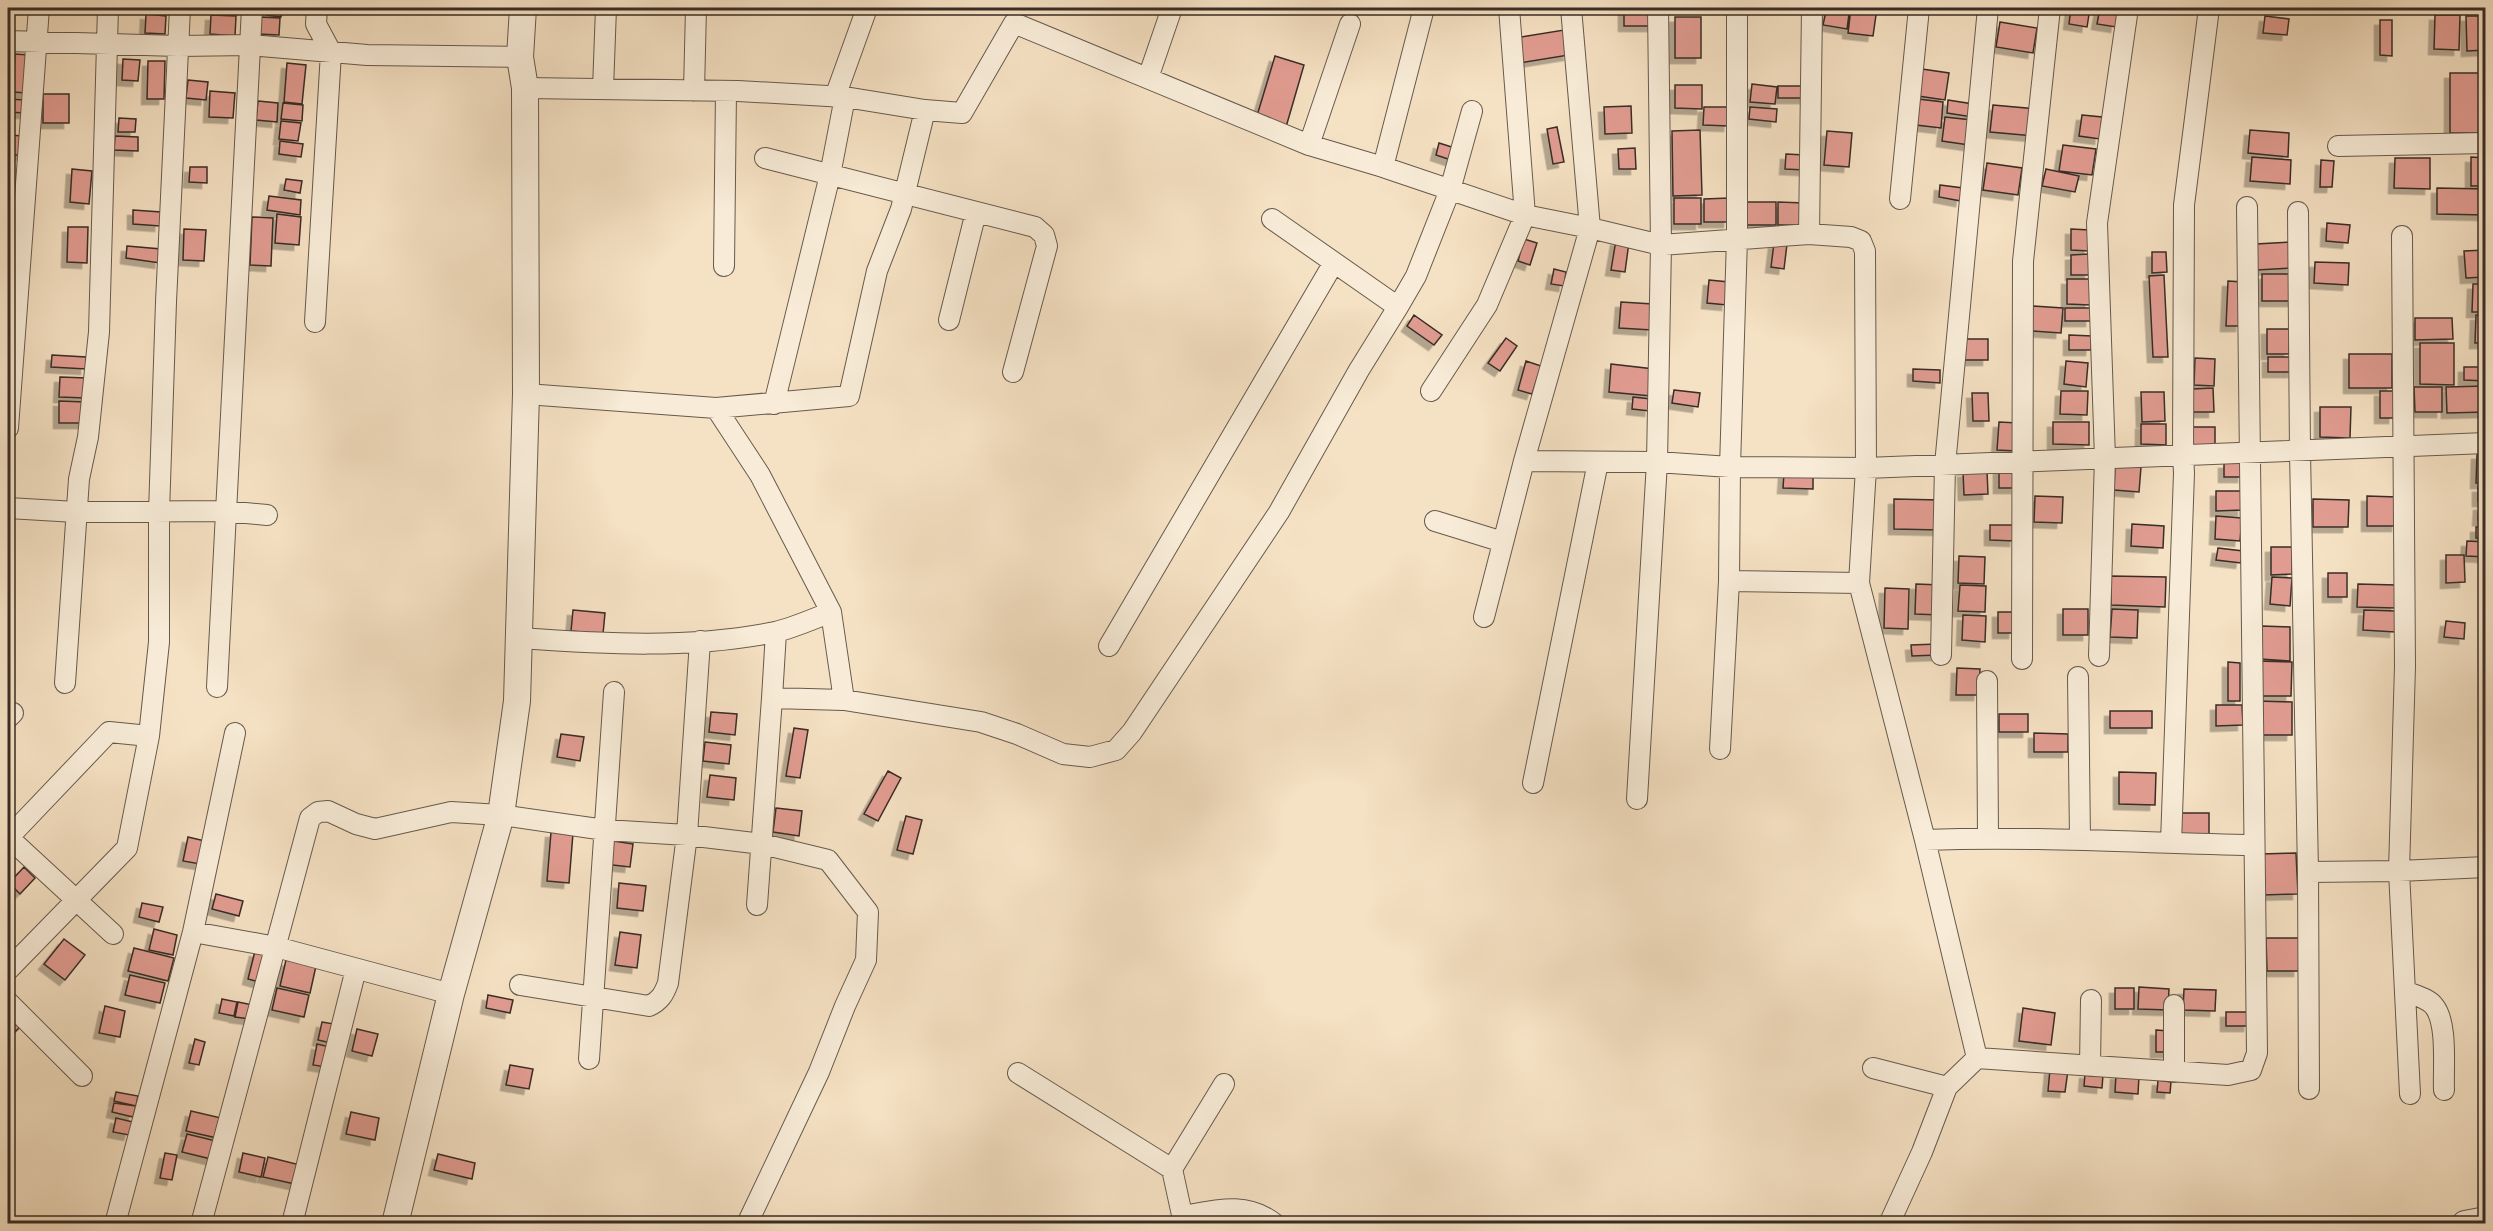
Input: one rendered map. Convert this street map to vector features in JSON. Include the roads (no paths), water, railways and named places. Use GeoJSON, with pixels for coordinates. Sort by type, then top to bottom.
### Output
{"type":"FeatureCollection","features":[{"type":"Feature","properties":{"kind":"street"},"geometry":{"type":"LineString","coordinates":[[8,428],[39,8]]}},
{"type":"Feature","properties":{"kind":"street"},"geometry":{"type":"LineString","coordinates":[[65,683],[79,479],[88,437],[99,332],[108,8]]}},
{"type":"Feature","properties":{"kind":"street"},"geometry":{"type":"LineString","coordinates":[[8,970],[127,848],[149,736],[159,642],[159,513],[166,291],[180,8]]}},
{"type":"Feature","properties":{"kind":"street"},"geometry":{"type":"LineString","coordinates":[[217,687],[252,8]]}},
{"type":"Feature","properties":{"kind":"street"},"geometry":{"type":"LineString","coordinates":[[315,322],[330,52],[316,24],[317,8]]}},
{"type":"Feature","properties":{"kind":"street"},"geometry":{"type":"LineString","coordinates":[[394,1224],[451,994],[501,815],[517,701],[526,394],[525,88],[520,57],[523,8]]}},
{"type":"Feature","properties":{"kind":"street"},"geometry":{"type":"LineString","coordinates":[[603,89],[606,8]]}},
{"type":"Feature","properties":{"kind":"street"},"geometry":{"type":"LineString","coordinates":[[694,91],[696,8]]}},
{"type":"Feature","properties":{"kind":"street"},"geometry":{"type":"LineString","coordinates":[[774,404],[830,175],[840,97],[867,8]]}},
{"type":"Feature","properties":{"kind":"street"},"geometry":{"type":"LineString","coordinates":[[1148,78],[1172,8]]}},
{"type":"Feature","properties":{"kind":"street"},"geometry":{"type":"LineString","coordinates":[[1383,167],[1424,8]]}},
{"type":"Feature","properties":{"kind":"street"},"geometry":{"type":"LineString","coordinates":[[1431,391],[1487,305],[1525,215],[1509,8]]}},
{"type":"Feature","properties":{"kind":"street"},"geometry":{"type":"LineString","coordinates":[[1484,617],[1524,461],[1590,228],[1571,8]]}},
{"type":"Feature","properties":{"kind":"street"},"geometry":{"type":"LineString","coordinates":[[1637,799],[1657,462],[1660,245],[1658,8]]}},
{"type":"Feature","properties":{"kind":"street"},"geometry":{"type":"LineString","coordinates":[[1720,749],[1729,581],[1737,238],[1737,8]]}},
{"type":"Feature","properties":{"kind":"street"},"geometry":{"type":"LineString","coordinates":[[1809,234],[1812,8]]}},
{"type":"Feature","properties":{"kind":"street"},"geometry":{"type":"LineString","coordinates":[[1900,199],[1919,8]]}},
{"type":"Feature","properties":{"kind":"street"},"geometry":{"type":"LineString","coordinates":[[1941,655],[1945,465],[1988,8]]}},
{"type":"Feature","properties":{"kind":"street"},"geometry":{"type":"LineString","coordinates":[[2022,659],[2024,261],[2050,8]]}},
{"type":"Feature","properties":{"kind":"street"},"geometry":{"type":"LineString","coordinates":[[2099,656],[2105,458],[2097,223],[2128,8]]}},
{"type":"Feature","properties":{"kind":"street"},"geometry":{"type":"LineString","coordinates":[[2171,843],[2184,473],[2184,205],[2209,8]]}},
{"type":"Feature","properties":{"kind":"street"},"geometry":{"type":"LineString","coordinates":[[525,88],[726,91],[840,97],[925,110],[962,113],[1017,15],[1148,78],[1310,145],[1525,215],[1660,245],[1809,234],[1851,237],[1861,241],[1865,251],[1866,468],[1859,583],[1925,840],[1977,1058]]}},
{"type":"Feature","properties":{"kind":"street"},"geometry":{"type":"LineString","coordinates":[[1310,145],[1350,24]]}},
{"type":"Feature","properties":{"kind":"street"},"geometry":{"type":"LineString","coordinates":[[8,41],[178,46],[250,45],[367,56],[520,57]]}},
{"type":"Feature","properties":{"kind":"street"},"geometry":{"type":"LineString","coordinates":[[724,266],[726,91]]}},
{"type":"Feature","properties":{"kind":"street"},"geometry":{"type":"LineString","coordinates":[[526,394],[716,408],[849,396],[876,271],[902,209],[925,110]]}},
{"type":"Feature","properties":{"kind":"street"},"geometry":{"type":"LineString","coordinates":[[772,698],[844,700],[981,722],[1017,734],[1063,754],[1090,757],[1116,750],[1132,732],[1279,512],[1359,370],[1416,276],[1449,190],[1472,111]]}},
{"type":"Feature","properties":{"kind":"street"},"geometry":{"type":"LineString","coordinates":[[2338,146],[2486,143]]}},
{"type":"Feature","properties":{"kind":"street"},"geometry":{"type":"LineString","coordinates":[[765,158],[1035,227],[1044,235],[1047,246],[1013,372]]}},
{"type":"Feature","properties":{"kind":"street"},"geometry":{"type":"LineString","coordinates":[[1889,1224],[1922,1152],[1947,1087],[1977,1058],[2228,1075],[2251,1070],[2257,1053],[2247,207]]}},
{"type":"Feature","properties":{"kind":"street"},"geometry":{"type":"LineString","coordinates":[[949,320],[976,212]]}},
{"type":"Feature","properties":{"kind":"street"},"geometry":{"type":"LineString","coordinates":[[2298,212],[2309,1089]]}},
{"type":"Feature","properties":{"kind":"street"},"geometry":{"type":"LineString","coordinates":[[1272,219],[1398,308]]}},
{"type":"Feature","properties":{"kind":"street"},"geometry":{"type":"LineString","coordinates":[[2402,236],[2405,666],[2399,871],[2410,1094]]}},
{"type":"Feature","properties":{"kind":"street"},"geometry":{"type":"LineString","coordinates":[[1109,646],[1333,264]]}},
{"type":"Feature","properties":{"kind":"street"},"geometry":{"type":"LineString","coordinates":[[716,408],[760,475],[831,612],[844,700]]}},
{"type":"Feature","properties":{"kind":"street"},"geometry":{"type":"LineString","coordinates":[[1524,461],[1866,468],[2486,443]]}},
{"type":"Feature","properties":{"kind":"street"},"geometry":{"type":"LineString","coordinates":[[1533,783],[1598,462]]}},
{"type":"Feature","properties":{"kind":"street"},"geometry":{"type":"LineString","coordinates":[[8,507],[76,512],[225,511],[267,515]]}},
{"type":"Feature","properties":{"kind":"street"},"geometry":{"type":"LineString","coordinates":[[1436,522],[1503,542]]}},
{"type":"Feature","properties":{"kind":"street"},"geometry":{"type":"LineString","coordinates":[[1729,581],[1859,583]]}},
{"type":"Feature","properties":{"kind":"street"},"geometry":{"type":"LineString","coordinates":[[519,638],[612,645],[700,641],[776,632],[831,612]]}},
{"type":"Feature","properties":{"kind":"street"},"geometry":{"type":"LineString","coordinates":[[757,905],[776,632]]}},
{"type":"Feature","properties":{"kind":"street"},"geometry":{"type":"LineString","coordinates":[[520,985],[649,1006],[657,1002],[664,994],[668,983],[687,835],[700,641]]}},
{"type":"Feature","properties":{"kind":"street"},"geometry":{"type":"LineString","coordinates":[[2078,677],[2080,839]]}},
{"type":"Feature","properties":{"kind":"street"},"geometry":{"type":"LineString","coordinates":[[1988,681],[1988,838]]}},
{"type":"Feature","properties":{"kind":"street"},"geometry":{"type":"LineString","coordinates":[[589,1059],[614,692]]}},
{"type":"Feature","properties":{"kind":"street"},"geometry":{"type":"LineString","coordinates":[[113,934],[8,838],[109,732],[149,736]]}},
{"type":"Feature","properties":{"kind":"street"},"geometry":{"type":"LineString","coordinates":[[116,1224],[193,933],[235,733]]}},
{"type":"Feature","properties":{"kind":"street"},"geometry":{"type":"LineString","coordinates":[[201,1224],[309,818],[318,812],[328,811],[356,824],[375,829],[452,812],[501,815],[605,830],[687,835],[762,844],[828,860],[868,912],[866,960],[819,1072],[747,1224]]}},
{"type":"Feature","properties":{"kind":"street"},"geometry":{"type":"LineString","coordinates":[[1925,840],[2080,839],[2254,845]]}},
{"type":"Feature","properties":{"kind":"street"},"geometry":{"type":"LineString","coordinates":[[2308,872],[2486,867]]}},
{"type":"Feature","properties":{"kind":"street"},"geometry":{"type":"LineString","coordinates":[[193,933],[276,947],[451,994]]}},
{"type":"Feature","properties":{"kind":"street"},"geometry":{"type":"LineString","coordinates":[[292,1224],[356,969]]}},
{"type":"Feature","properties":{"kind":"street"},"geometry":{"type":"LineString","coordinates":[[2405,991],[2432,1004],[2439,1013],[2442,1026],[2444,1090]]}},
{"type":"Feature","properties":{"kind":"street"},"geometry":{"type":"LineString","coordinates":[[2090,1066],[2091,1000]]}},
{"type":"Feature","properties":{"kind":"street"},"geometry":{"type":"LineString","coordinates":[[8,1002],[82,1076]]}},
{"type":"Feature","properties":{"kind":"street"},"geometry":{"type":"LineString","coordinates":[[2174,1005],[2174,1071]]}},
{"type":"Feature","properties":{"kind":"street"},"geometry":{"type":"LineString","coordinates":[[1873,1068],[1947,1087]]}},
{"type":"Feature","properties":{"kind":"street"},"geometry":{"type":"LineString","coordinates":[[1018,1073],[1172,1169]]}},
{"type":"Feature","properties":{"kind":"street"},"geometry":{"type":"LineString","coordinates":[[1224,1084],[1172,1169],[1184,1220],[1223,1209],[1257,1211],[1275,1224]]}},
{"type":"Feature","properties":{"kind":"street"},"geometry":{"type":"LineString","coordinates":[[2464,1224],[2486,1220]]}}]}
